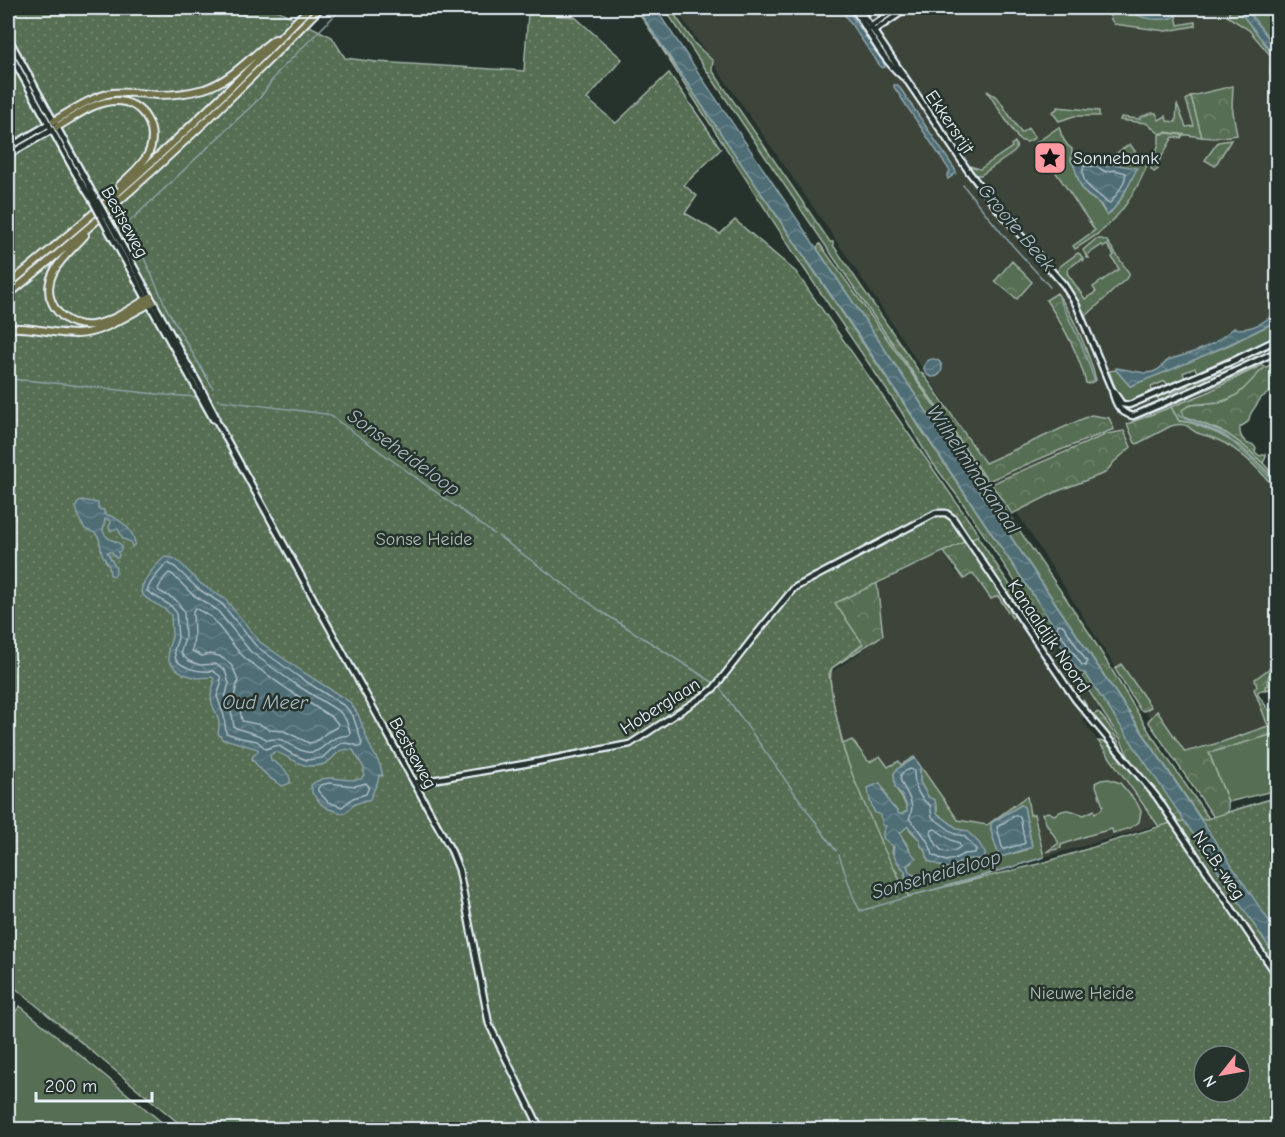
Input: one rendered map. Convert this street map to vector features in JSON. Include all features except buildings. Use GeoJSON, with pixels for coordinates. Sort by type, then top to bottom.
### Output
{"type":"FeatureCollection","features":[{"type":"Feature","properties":{"kind":"highway"},"geometry":{"type":"LineString","coordinates":[[8,285],[95,212],[173,142],[309,8]]}},
{"type":"Feature","properties":{"kind":"highway"},"geometry":{"type":"LineString","coordinates":[[8,295],[104,215],[179,148],[320,8]]}},
{"type":"Feature","properties":{"kind":"highway"},"geometry":{"type":"LineString","coordinates":[[53,125],[90,101],[112,93],[172,95],[206,88],[229,76],[266,45],[284,34]]}},
{"type":"Feature","properties":{"kind":"highway"},"geometry":{"type":"LineString","coordinates":[[53,125],[106,102],[116,101],[139,109],[148,121],[152,134],[149,152],[141,165],[105,199],[95,212]]}},
{"type":"Feature","properties":{"kind":"highway"},"geometry":{"type":"LineString","coordinates":[[104,215],[55,268],[50,285],[53,305],[70,322],[88,325],[107,320],[150,300]]}},
{"type":"Feature","properties":{"kind":"highway"},"geometry":{"type":"LineString","coordinates":[[8,328],[70,334],[87,333],[109,326],[150,300]]}},
{"type":"Feature","properties":{"kind":"main road","name":"Ekkersrijt"},"geometry":{"type":"LineString","coordinates":[[853,8],[871,29]]}},
{"type":"Feature","properties":{"kind":"main road","name":"Ekkersrijt"},"geometry":{"type":"LineString","coordinates":[[858,8],[894,70],[905,79],[969,172],[1069,293],[1076,304],[1118,408],[1133,416],[1278,351]]}},
{"type":"Feature","properties":{"kind":"main road"},"geometry":{"type":"LineString","coordinates":[[871,29],[897,8]]}},
{"type":"Feature","properties":{"kind":"main road"},"geometry":{"type":"LineString","coordinates":[[871,29],[908,8]]}},
{"type":"Feature","properties":{"kind":"main road","name":"Bestseweg"},"geometry":{"type":"LineString","coordinates":[[8,37],[53,125],[205,394],[216,420],[452,852],[459,870],[489,1023],[541,1130]]}},
{"type":"Feature","properties":{"kind":"main road","name":"Bestseweg"},"geometry":{"type":"LineString","coordinates":[[8,50],[53,125]]}},
{"type":"Feature","properties":{"kind":"main road"},"geometry":{"type":"LineString","coordinates":[[8,148],[53,125]]}},
{"type":"Feature","properties":{"kind":"main road"},"geometry":{"type":"LineString","coordinates":[[8,155],[53,125]]}},
{"type":"Feature","properties":{"kind":"main road","name":"Bestseweg"},"geometry":{"type":"LineString","coordinates":[[150,300],[213,419],[216,420]]}},
{"type":"Feature","properties":{"kind":"main road"},"geometry":{"type":"LineString","coordinates":[[1111,388],[1122,404],[1129,405],[1278,339]]}},
{"type":"Feature","properties":{"kind":"main road","name":"Hoberglaan"},"geometry":{"type":"LineString","coordinates":[[414,783],[426,783],[432,780],[633,743],[714,688],[794,588],[936,513],[946,513]]}},
{"type":"Feature","properties":{"kind":"main road","name":"Kanaaldijk Noord"},"geometry":{"type":"LineString","coordinates":[[946,513],[953,518],[1075,699],[1135,770]]}},
{"type":"Feature","properties":{"kind":"main road","name":"N.C.B.-weg"},"geometry":{"type":"LineString","coordinates":[[1135,770],[1167,813],[1278,977]]}},
{"type":"Feature","properties":{"kind":"shaded area"},"geometry":{"type":"Polygon","coordinates":[[[675,8],[1255,8],[1277,35],[1277,320],[1171,374],[1200,435],[1233,439],[1277,488],[1277,663],[1255,679],[1257,687],[1254,689],[1268,726],[1175,755],[1116,668],[981,456],[838,243],[675,8]]]}},
{"type":"Feature","properties":{"kind":"shaded area"},"geometry":{"type":"Polygon","coordinates":[[[936,543],[958,575],[978,563],[1028,637],[1045,629],[1099,709],[1082,719],[1157,825],[1044,857],[1034,814],[1030,815],[1026,797],[987,825],[958,820],[914,757],[900,765],[899,761],[888,767],[867,761],[852,740],[843,744],[829,674],[868,647],[871,590],[936,543]]]}},
{"type":"Feature","properties":{"kind":"green space","name":"Sonse Heide"},"geometry":{"type":"Polygon","coordinates":[[[8,8],[273,8],[332,37],[345,58],[524,71],[528,13],[575,17],[622,59],[587,99],[616,123],[669,73],[721,149],[684,185],[697,196],[685,213],[720,234],[735,220],[796,272],[979,535],[835,603],[863,644],[832,668],[829,674],[844,751],[881,843],[908,896],[1039,864],[1174,822],[1207,819],[1277,797],[1277,1129],[186,1129],[8,982],[8,8]]]}},
{"type":"Feature","properties":{"kind":"green space"},"geometry":{"type":"Polygon","coordinates":[[[636,8],[1052,623],[1050,629],[1046,628],[964,505],[929,458],[899,408],[801,264],[636,8]]]}},
{"type":"Feature","properties":{"kind":"green space"},"geometry":{"type":"Polygon","coordinates":[[[664,8],[670,8],[695,44],[713,61],[712,70],[830,242],[833,242],[920,373],[929,382],[985,463],[1091,415],[1109,418],[1114,429],[988,481],[664,8]]]}},
{"type":"Feature","properties":{"kind":"green space"},"geometry":{"type":"Polygon","coordinates":[[[1111,8],[1135,8],[1134,11],[1171,18],[1176,15],[1178,25],[1195,22],[1195,26],[1166,31],[1114,24],[1110,16],[1111,8]]]}},
{"type":"Feature","properties":{"kind":"green space"},"geometry":{"type":"Polygon","coordinates":[[[1228,8],[1237,8],[1277,59],[1277,63],[1249,30],[1227,16],[1231,10],[1228,8]]]}},
{"type":"Feature","properties":{"kind":"green space"},"geometry":{"type":"Polygon","coordinates":[[[1245,8],[1277,8],[1277,49],[1276,47],[1245,8]]]}},
{"type":"Feature","properties":{"kind":"green space"},"geometry":{"type":"Polygon","coordinates":[[[1271,63],[1277,63],[1277,80],[1275,83],[1276,76],[1270,74],[1271,63]]]}},
{"type":"Feature","properties":{"kind":"green space"},"geometry":{"type":"Polygon","coordinates":[[[1233,86],[1232,106],[1237,135],[1202,137],[1191,96],[1233,86]]]}},
{"type":"Feature","properties":{"kind":"green space"},"geometry":{"type":"Polygon","coordinates":[[[987,91],[998,98],[1021,133],[1028,128],[1035,138],[1027,142],[1019,140],[987,91]]]}},
{"type":"Feature","properties":{"kind":"green space"},"geometry":{"type":"Polygon","coordinates":[[[1191,96],[1202,137],[1166,132],[1160,134],[1146,123],[1120,120],[1121,117],[1140,119],[1140,117],[1156,113],[1159,120],[1166,116],[1167,121],[1176,122],[1177,104],[1186,127],[1194,126],[1186,100],[1191,96]]]}},
{"type":"Feature","properties":{"kind":"green space"},"geometry":{"type":"Polygon","coordinates":[[[1057,107],[1099,111],[1099,116],[1074,116],[1059,121],[1052,112],[1057,107]]]}},
{"type":"Feature","properties":{"kind":"green space"},"geometry":{"type":"Polygon","coordinates":[[[1059,127],[1065,142],[1072,149],[1071,160],[1082,189],[1099,203],[1107,216],[1120,200],[1136,169],[1118,165],[1112,156],[1130,144],[1143,163],[1150,159],[1137,187],[1120,212],[1095,236],[1075,249],[1073,246],[1095,230],[1036,143],[1059,127]]]}},
{"type":"Feature","properties":{"kind":"green space"},"geometry":{"type":"Polygon","coordinates":[[[1166,133],[1183,135],[1181,138],[1173,137],[1158,163],[1158,169],[1154,172],[1151,169],[1159,143],[1159,135],[1166,133]]]}},
{"type":"Feature","properties":{"kind":"green space"},"geometry":{"type":"Polygon","coordinates":[[[1231,140],[1215,166],[1205,160],[1218,142],[1231,140]]]}},
{"type":"Feature","properties":{"kind":"green space"},"geometry":{"type":"Polygon","coordinates":[[[1015,142],[1014,152],[981,175],[975,175],[966,165],[980,169],[1012,147],[1011,145],[1015,142]]]}},
{"type":"Feature","properties":{"kind":"green space"},"geometry":{"type":"Polygon","coordinates":[[[1096,239],[1107,241],[1129,276],[1086,316],[1058,272],[1059,267],[1078,253],[1080,254],[1084,260],[1081,259],[1068,269],[1067,273],[1085,299],[1096,292],[1093,287],[1119,269],[1107,245],[1104,247],[1102,245],[1087,255],[1089,258],[1087,258],[1083,250],[1096,239]]]}},
{"type":"Feature","properties":{"kind":"green space"},"geometry":{"type":"Polygon","coordinates":[[[820,244],[938,411],[1090,634],[1150,733],[1210,820],[1238,874],[818,250],[817,247],[820,244]]]}},
{"type":"Feature","properties":{"kind":"green space"},"geometry":{"type":"Polygon","coordinates":[[[1012,261],[1032,282],[1017,299],[995,281],[1012,261]]]}},
{"type":"Feature","properties":{"kind":"green space"},"geometry":{"type":"Polygon","coordinates":[[[1057,293],[1075,324],[1089,358],[1096,380],[1088,384],[1070,340],[1046,300],[1057,293]]]}},
{"type":"Feature","properties":{"kind":"green space"},"geometry":{"type":"Polygon","coordinates":[[[1277,321],[1277,336],[1197,372],[1195,368],[1183,373],[1185,378],[1168,385],[1165,381],[1151,387],[1153,392],[1130,401],[1126,401],[1119,395],[1109,371],[1116,370],[1130,386],[1229,345],[1277,321]]]}},
{"type":"Feature","properties":{"kind":"green space"},"geometry":{"type":"Polygon","coordinates":[[[1277,341],[1277,347],[1276,345],[1255,355],[1255,358],[1244,363],[1242,361],[1232,366],[1233,368],[1170,394],[1171,396],[1159,401],[1157,395],[1196,378],[1198,381],[1221,371],[1221,367],[1277,341]]]}},
{"type":"Feature","properties":{"kind":"green space"},"geometry":{"type":"Polygon","coordinates":[[[1277,353],[1268,360],[1220,384],[1170,406],[1139,416],[1277,353]]]}},
{"type":"Feature","properties":{"kind":"green space"},"geometry":{"type":"Polygon","coordinates":[[[1277,361],[1277,389],[1261,398],[1248,422],[1240,427],[1241,437],[1256,448],[1255,452],[1260,456],[1266,454],[1263,463],[1226,433],[1184,416],[1182,410],[1186,407],[1219,403],[1233,397],[1263,370],[1277,361]]]}},
{"type":"Feature","properties":{"kind":"green space"},"geometry":{"type":"Polygon","coordinates":[[[1262,365],[1266,367],[1236,395],[1218,402],[1191,405],[1210,426],[1226,433],[1263,463],[1277,479],[1277,483],[1253,458],[1236,445],[1206,428],[1179,421],[1171,407],[1206,393],[1262,365]]]}},
{"type":"Feature","properties":{"kind":"green space"},"geometry":{"type":"Polygon","coordinates":[[[1171,407],[1179,421],[1192,423],[1219,434],[1240,446],[1270,474],[1277,483],[1277,491],[1258,469],[1227,444],[1196,432],[1186,425],[1171,426],[1135,443],[1127,424],[1171,407]]]}},
{"type":"Feature","properties":{"kind":"green space"},"geometry":{"type":"Polygon","coordinates":[[[1124,431],[1131,447],[1105,473],[1058,491],[1012,514],[991,484],[1107,434],[1124,431]]]}},
{"type":"Feature","properties":{"kind":"green space"},"geometry":{"type":"Polygon","coordinates":[[[931,467],[1037,627],[1036,636],[954,517],[931,467]]]}},
{"type":"Feature","properties":{"kind":"green space"},"geometry":{"type":"Polygon","coordinates":[[[950,518],[1015,615],[1012,618],[998,596],[991,599],[973,573],[964,579],[938,544],[890,577],[888,570],[950,518]]]}},
{"type":"Feature","properties":{"kind":"green space"},"geometry":{"type":"Polygon","coordinates":[[[874,558],[883,635],[832,668],[799,588],[874,558]]]}},
{"type":"Feature","properties":{"kind":"green space"},"geometry":{"type":"Polygon","coordinates":[[[1277,663],[1277,671],[1269,675],[1268,685],[1258,692],[1258,695],[1269,710],[1275,709],[1277,712],[1277,733],[1209,753],[1228,802],[1228,812],[1277,797],[1277,888],[1228,838],[1148,721],[1157,711],[1185,752],[1268,726],[1254,689],[1257,687],[1255,679],[1277,663]]]}},
{"type":"Feature","properties":{"kind":"green space"},"geometry":{"type":"Polygon","coordinates":[[[1121,664],[1151,707],[1144,711],[1140,710],[1115,669],[1121,664]]]}},
{"type":"Feature","properties":{"kind":"green space"},"geometry":{"type":"Polygon","coordinates":[[[832,668],[832,694],[843,744],[852,740],[868,761],[880,756],[888,767],[899,761],[901,765],[914,757],[958,820],[987,825],[1027,796],[1030,815],[1034,814],[1044,857],[910,899],[897,872],[877,847],[817,673],[832,668]],[[915,759],[894,773],[895,786],[907,811],[899,814],[889,803],[884,789],[870,801],[875,813],[879,814],[889,832],[892,852],[905,871],[905,876],[914,875],[909,872],[907,865],[913,862],[910,851],[900,833],[908,825],[920,840],[928,861],[942,867],[956,865],[966,859],[979,860],[958,829],[937,813],[937,807],[920,782],[920,768],[915,759]],[[1021,805],[991,823],[997,850],[1004,856],[1032,846],[1024,807],[1021,805]]]}},
{"type":"Feature","properties":{"kind":"green space"},"geometry":{"type":"Polygon","coordinates":[[[1277,671],[1277,712],[1270,689],[1265,690],[1264,686],[1268,685],[1269,675],[1277,671]]]}},
{"type":"Feature","properties":{"kind":"green space"},"geometry":{"type":"Polygon","coordinates":[[[1085,672],[1226,882],[1277,971],[1171,812],[1130,760],[1120,738],[1082,681],[1085,672]]]}},
{"type":"Feature","properties":{"kind":"green space"},"geometry":{"type":"Polygon","coordinates":[[[1083,700],[1092,715],[1098,712],[1105,721],[1124,755],[1080,702],[1083,700]]]}},
{"type":"Feature","properties":{"kind":"green space"},"geometry":{"type":"Polygon","coordinates":[[[1277,733],[1277,790],[1228,802],[1209,753],[1277,733]]]}},
{"type":"Feature","properties":{"kind":"green space"},"geometry":{"type":"Polygon","coordinates":[[[1098,741],[1105,742],[1146,786],[1278,980],[1170,842],[1098,741]]]}},
{"type":"Feature","properties":{"kind":"green space"},"geometry":{"type":"Polygon","coordinates":[[[1109,779],[1120,783],[1137,803],[1141,811],[1139,822],[1130,828],[1113,833],[1112,829],[1086,836],[1061,845],[1061,848],[1046,852],[1059,843],[1042,814],[1048,812],[1054,815],[1069,810],[1084,815],[1094,810],[1095,813],[1101,810],[1103,806],[1095,783],[1109,779]]]}},
{"type":"Feature","properties":{"kind":"green space"},"geometry":{"type":"Polygon","coordinates":[[[20,1006],[170,1129],[8,1129],[8,1021],[20,1006]]]}},
{"type":"Feature","properties":{"kind":"water"},"geometry":{"type":"Polygon","coordinates":[[[637,8],[655,8],[1277,933],[1277,959],[1085,673],[1079,672],[1050,629],[1052,623],[637,8]]]}},
{"type":"Feature","properties":{"kind":"water"},"geometry":{"type":"Polygon","coordinates":[[[840,8],[846,8],[885,67],[880,66],[840,8]]]}},
{"type":"Feature","properties":{"kind":"water"},"geometry":{"type":"Polygon","coordinates":[[[1135,8],[1183,8],[1174,17],[1158,19],[1139,16],[1135,13],[1135,8]]]}},
{"type":"Feature","properties":{"kind":"water"},"geometry":{"type":"Polygon","coordinates":[[[1237,8],[1245,8],[1277,49],[1277,59],[1237,8]]]}},
{"type":"Feature","properties":{"kind":"water"},"geometry":{"type":"Polygon","coordinates":[[[894,85],[898,85],[956,171],[948,179],[950,171],[894,85]]]}},
{"type":"Feature","properties":{"kind":"water"},"geometry":{"type":"Polygon","coordinates":[[[1074,158],[1102,162],[1107,167],[1112,164],[1137,168],[1124,194],[1107,216],[1100,204],[1087,195],[1082,187],[1071,160],[1074,158]]]}},
{"type":"Feature","properties":{"kind":"water"},"geometry":{"type":"Polygon","coordinates":[[[1277,304],[1277,321],[1167,371],[1130,386],[1116,370],[1116,368],[1145,373],[1153,372],[1168,360],[1214,343],[1234,328],[1248,328],[1261,323],[1272,315],[1277,304]]]}},
{"type":"Feature","properties":{"kind":"water"},"geometry":{"type":"Polygon","coordinates":[[[929,359],[937,359],[942,364],[940,375],[929,377],[924,372],[924,364],[929,359]]]}},
{"type":"Feature","properties":{"kind":"water"},"geometry":{"type":"Polygon","coordinates":[[[82,500],[98,503],[98,509],[104,510],[104,514],[124,524],[132,533],[135,544],[132,547],[131,542],[123,539],[118,529],[110,530],[111,522],[105,519],[103,531],[105,535],[122,546],[118,552],[118,558],[112,552],[107,552],[116,568],[114,576],[110,575],[99,538],[95,533],[85,529],[80,521],[76,507],[82,500]]]}},
{"type":"Feature","properties":{"kind":"water","name":"Oud Meer"},"geometry":{"type":"Polygon","coordinates":[[[165,557],[179,562],[201,584],[225,599],[260,642],[350,702],[358,714],[383,776],[379,775],[370,799],[355,804],[342,813],[322,805],[312,793],[311,785],[323,779],[361,779],[364,775],[364,768],[353,750],[342,750],[328,762],[312,766],[274,752],[270,756],[271,760],[284,770],[290,779],[290,783],[283,786],[274,781],[252,759],[258,749],[223,740],[218,733],[218,718],[211,699],[214,679],[212,677],[197,678],[184,674],[169,661],[168,649],[172,637],[171,615],[141,592],[150,573],[165,557]]]}},
{"type":"Feature","properties":{"kind":"water"},"geometry":{"type":"Polygon","coordinates":[[[915,758],[920,767],[920,782],[928,797],[935,800],[937,813],[958,829],[967,831],[979,843],[985,853],[985,858],[965,860],[947,868],[928,861],[920,840],[908,826],[900,833],[916,858],[907,865],[909,872],[921,881],[911,887],[906,884],[905,871],[895,857],[894,847],[883,838],[886,826],[882,825],[879,814],[875,813],[868,788],[880,783],[890,803],[899,814],[907,811],[901,794],[895,787],[894,773],[915,758]]]}},
{"type":"Feature","properties":{"kind":"water"},"geometry":{"type":"Polygon","coordinates":[[[1021,805],[1024,807],[1032,847],[999,856],[991,831],[991,823],[1021,805]]]}},
{"type":"Feature","properties":{"kind":"waterway"},"geometry":{"type":"LineString","coordinates":[[213,388],[168,311],[128,223],[260,98],[277,73],[342,8]]}},
{"type":"Feature","properties":{"kind":"waterway","name":"Groote Beek"},"geometry":{"type":"LineString","coordinates":[[963,185],[1004,236],[1050,287]]}},
{"type":"Feature","properties":{"kind":"waterway","name":"Groote Beek"},"geometry":{"type":"LineString","coordinates":[[1059,298],[1082,346],[1094,379],[1096,378]]}},
{"type":"Feature","properties":{"kind":"waterway","name":"Sonseheideloop"},"geometry":{"type":"LineString","coordinates":[[8,379],[198,397]]}},
{"type":"Feature","properties":{"kind":"waterway","name":"Sonseheideloop"},"geometry":{"type":"LineString","coordinates":[[217,400],[331,416],[494,534]]}},
{"type":"Feature","properties":{"kind":"waterway","name":"Groote Beek"},"geometry":{"type":"LineString","coordinates":[[1178,414],[1225,435],[1278,485]]}},
{"type":"Feature","properties":{"kind":"waterway","name":"Sonseheideloop"},"geometry":{"type":"LineString","coordinates":[[498,536],[599,610],[714,683]]}},
{"type":"Feature","properties":{"kind":"waterway","name":"Sonseheideloop"},"geometry":{"type":"LineString","coordinates":[[720,688],[836,851]]}},
{"type":"Feature","properties":{"kind":"waterway","name":"Sonseheideloop"},"geometry":{"type":"LineString","coordinates":[[839,855],[860,911],[1042,858]]}},
{"type":"Feature","properties":{"kind":"place","name":"Sonnebank"},"geometry":{"type":"Point","coordinates":[1050,158]}},
{"type":"Feature","properties":{"kind":"water label","name":"Wilhelminakanaal"},"geometry":{"type":"Point","coordinates":[974,469]}},
{"type":"Feature","properties":{"kind":"park label","name":"Nieuwe Heide"},"geometry":{"type":"Point","coordinates":[1082,993]}}]}
